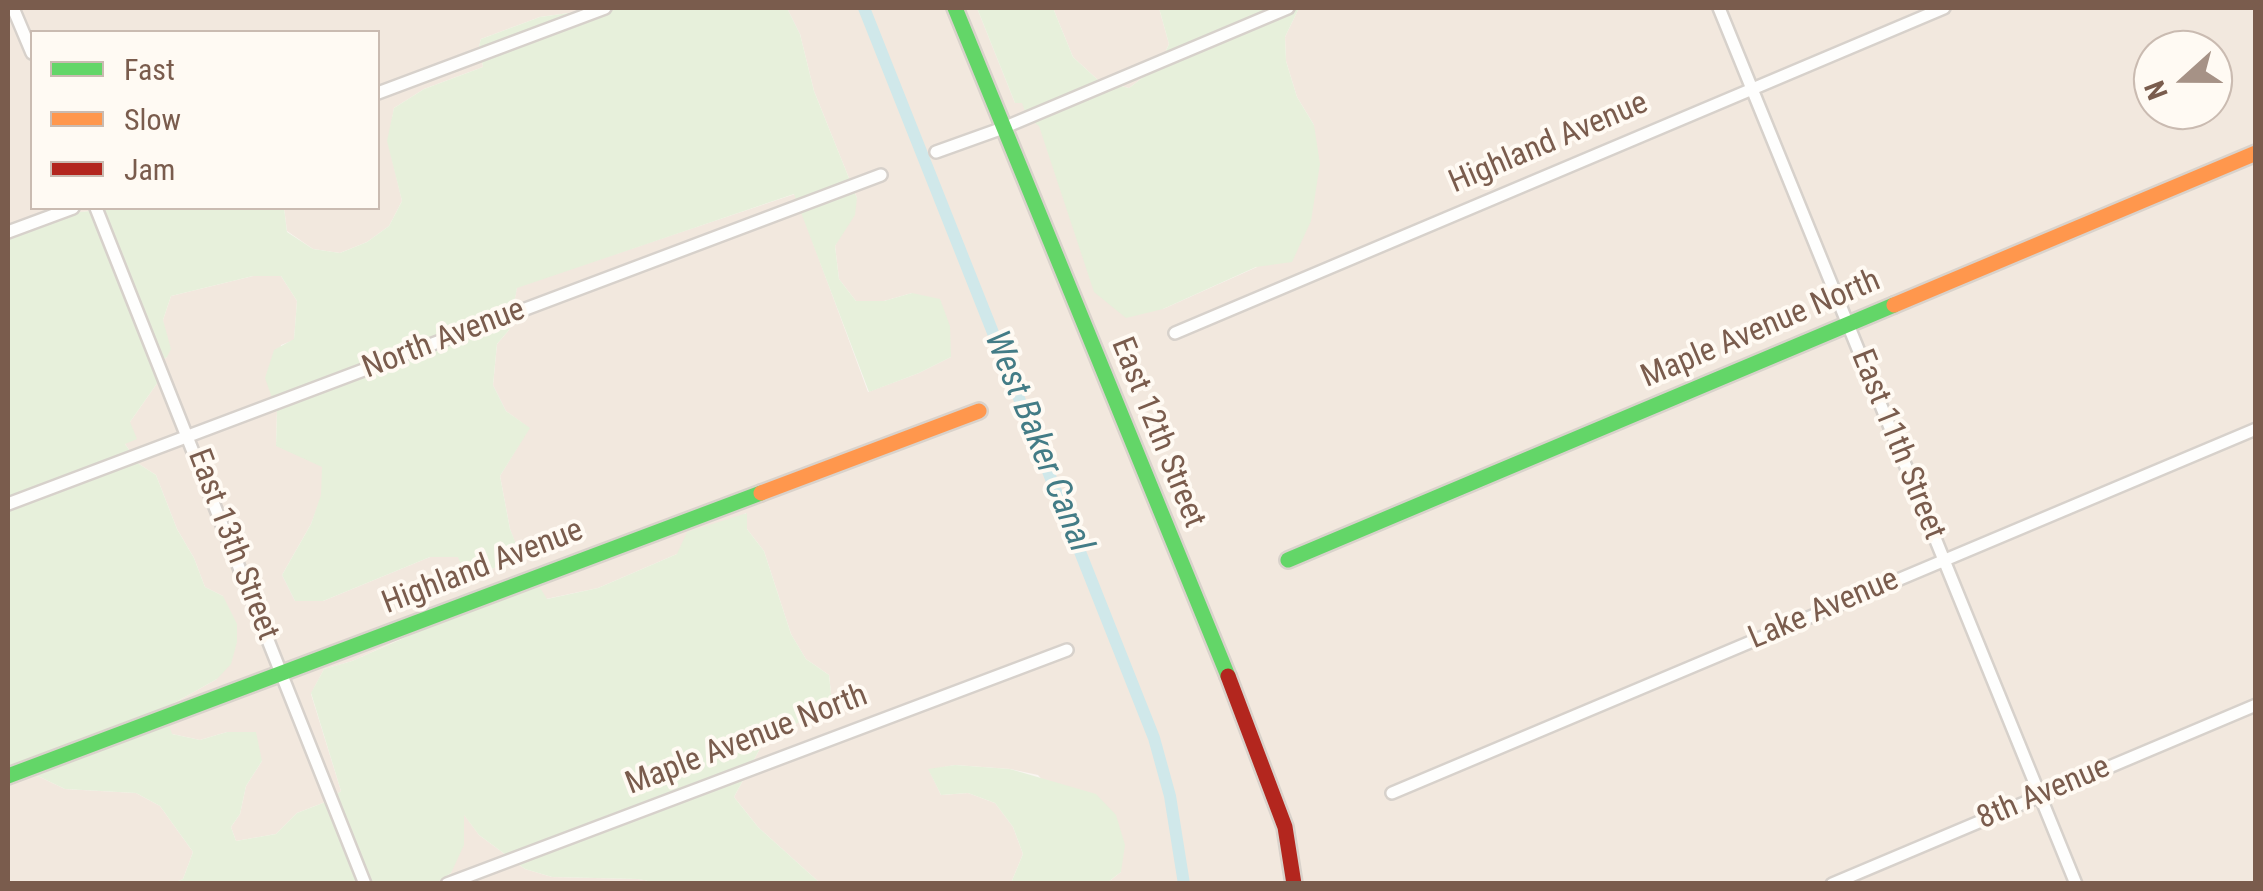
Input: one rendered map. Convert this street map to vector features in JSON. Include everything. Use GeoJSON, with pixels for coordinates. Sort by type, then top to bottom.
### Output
{"type":"FeatureCollection","features":[{"type":"Feature","properties":{"kind":"street"},"geometry":{"type":"LineString","coordinates":[[14,8],[30,49]]}},
{"type":"Feature","properties":{"kind":"street"},"geometry":{"type":"LineString","coordinates":[[380,92],[606,8]]}},
{"type":"Feature","properties":{"kind":"street","name":"East 12th Street"},"geometry":{"type":"LineString","coordinates":[[954,8],[1263,762],[1285,828],[1294,884]]}},
{"type":"Feature","properties":{"kind":"street"},"geometry":{"type":"LineString","coordinates":[[936,152],[1003,128],[1288,8]]}},
{"type":"Feature","properties":{"kind":"street","name":"East 11th Street"},"geometry":{"type":"LineString","coordinates":[[1719,8],[2076,884]]}},
{"type":"Feature","properties":{"kind":"street","name":"Highland Avenue"},"geometry":{"type":"LineString","coordinates":[[1175,333],[1944,8]]}},
{"type":"Feature","properties":{"kind":"street","name":"Maple Avenue North"},"geometry":{"type":"LineString","coordinates":[[1288,560],[2256,153]]}},
{"type":"Feature","properties":{"kind":"street","name":"North Avenue"},"geometry":{"type":"LineString","coordinates":[[8,504],[881,175]]}},
{"type":"Feature","properties":{"kind":"street"},"geometry":{"type":"LineString","coordinates":[[8,232],[67,210]]}},
{"type":"Feature","properties":{"kind":"street","name":"East 13th Street"},"geometry":{"type":"LineString","coordinates":[[97,210],[190,436],[365,884]]}},
{"type":"Feature","properties":{"kind":"street","name":"Highland Avenue"},"geometry":{"type":"LineString","coordinates":[[8,776],[978,411]]}},
{"type":"Feature","properties":{"kind":"street","name":"Lake Avenue"},"geometry":{"type":"LineString","coordinates":[[1392,792],[2256,429]]}},
{"type":"Feature","properties":{"kind":"street","name":"Maple Avenue North"},"geometry":{"type":"LineString","coordinates":[[447,884],[1067,650]]}},
{"type":"Feature","properties":{"kind":"street","name":"8th Avenue"},"geometry":{"type":"LineString","coordinates":[[1832,884],[2256,705]]}},
{"type":"Feature","properties":{"kind":"shaded area"},"geometry":{"type":"Polygon","coordinates":[[[8,8],[604,8],[540,17],[481,39],[483,67],[424,89],[394,108],[388,142],[402,201],[389,226],[367,242],[340,253],[313,249],[287,231],[284,210],[380,210],[380,30],[30,30],[30,210],[101,210],[80,212],[8,235],[8,8]]]}},
{"type":"Feature","properties":{"kind":"shaded area"},"geometry":{"type":"Polygon","coordinates":[[[787,8],[947,8],[1256,765],[1274,814],[1287,883],[1107,883],[1121,872],[1038,775],[955,765],[929,770],[941,795],[968,793],[995,803],[1013,827],[1023,854],[1011,883],[820,883],[758,827],[734,797],[763,743],[832,702],[829,675],[806,659],[791,634],[764,551],[747,529],[746,513],[677,554],[598,588],[546,599],[538,586],[449,613],[352,661],[324,669],[311,694],[341,791],[328,801],[297,813],[276,834],[236,841],[231,827],[240,814],[246,786],[262,761],[227,732],[200,740],[172,734],[160,725],[167,707],[217,679],[223,596],[205,587],[156,475],[139,464],[125,444],[130,422],[158,382],[152,367],[167,357],[163,320],[171,296],[253,276],[281,276],[297,301],[294,340],[281,345],[272,399],[277,412],[276,445],[322,466],[322,495],[311,524],[282,575],[295,601],[323,601],[430,557],[459,557],[467,577],[521,559],[510,529],[500,476],[529,428],[506,411],[493,385],[497,344],[509,330],[517,287],[795,194],[868,392],[951,357],[912,293],[884,301],[856,301],[839,279],[835,246],[857,198],[814,91],[800,34],[787,8]]]}},
{"type":"Feature","properties":{"kind":"shaded area"},"geometry":{"type":"Polygon","coordinates":[[[962,8],[977,8],[1015,103],[1023,103],[1027,117],[1039,125],[1163,309],[1257,267],[1314,125],[1297,97],[1286,61],[1285,37],[1299,8],[2255,8],[2255,883],[1301,883],[1293,833],[1269,760],[962,8]]]}},
{"type":"Feature","properties":{"kind":"shaded area"},"geometry":{"type":"Polygon","coordinates":[[[1053,8],[1159,8],[1169,44],[1160,64],[1129,88],[1098,80],[1073,57],[1053,8]]]}},
{"type":"Feature","properties":{"kind":"shaded area"},"geometry":{"type":"Polygon","coordinates":[[[8,768],[65,789],[136,793],[160,806],[193,852],[183,879],[174,883],[8,884],[8,768]]]}},
{"type":"Feature","properties":{"kind":"shaded area"},"geometry":{"type":"Polygon","coordinates":[[[463,813],[479,835],[525,869],[552,877],[664,883],[436,884],[451,873],[463,813]]]}},
{"type":"Feature","properties":{"kind":"green space"},"geometry":{"type":"Polygon","coordinates":[[[604,8],[787,8],[800,34],[814,91],[857,198],[855,215],[835,246],[839,279],[856,301],[884,301],[912,293],[940,299],[950,326],[951,357],[869,392],[794,194],[517,288],[509,330],[497,344],[493,385],[506,411],[530,428],[500,476],[510,529],[522,559],[466,577],[458,557],[430,557],[323,601],[295,601],[282,575],[311,524],[321,495],[322,467],[276,446],[277,412],[265,378],[274,350],[294,339],[297,301],[281,276],[253,276],[171,296],[163,320],[171,349],[167,357],[152,367],[158,382],[130,422],[137,439],[125,444],[139,464],[156,475],[205,587],[223,596],[237,624],[237,642],[231,664],[217,679],[167,707],[160,723],[168,722],[172,734],[200,740],[227,732],[256,732],[262,761],[246,786],[240,814],[231,827],[236,841],[276,834],[297,813],[328,801],[341,791],[311,693],[324,669],[406,637],[449,613],[539,586],[547,599],[598,588],[677,554],[687,532],[747,513],[747,529],[764,551],[791,634],[806,659],[829,675],[832,703],[763,743],[734,797],[758,827],[820,883],[664,884],[638,879],[552,877],[525,869],[479,835],[464,815],[464,845],[451,873],[436,883],[174,883],[183,879],[193,852],[160,806],[136,793],[65,789],[8,768],[8,235],[80,212],[101,210],[284,210],[287,232],[313,249],[340,253],[367,242],[389,226],[402,201],[387,141],[394,108],[424,89],[483,67],[481,39],[540,17],[604,8]]]}},
{"type":"Feature","properties":{"kind":"green space"},"geometry":{"type":"Polygon","coordinates":[[[977,8],[1053,8],[1073,57],[1098,80],[1129,88],[1160,64],[1169,44],[1159,8],[1299,8],[1285,37],[1286,61],[1297,97],[1314,125],[1320,164],[1311,221],[1292,262],[1256,267],[1163,309],[1126,318],[1094,292],[1039,126],[1027,117],[1022,103],[1015,103],[977,8]]]}},
{"type":"Feature","properties":{"kind":"green space"},"geometry":{"type":"Polygon","coordinates":[[[955,765],[1010,769],[1096,794],[1116,815],[1125,845],[1121,872],[1107,883],[1011,883],[1023,854],[1013,827],[995,803],[968,793],[941,795],[928,769],[955,765]]]}},
{"type":"Feature","properties":{"kind":"waterway","name":"West Baker Canal"},"geometry":{"type":"LineString","coordinates":[[864,8],[1154,738],[1170,796],[1184,884]]}},
{"type":"Feature","properties":{"kind":"traffic: fast"},"geometry":{"type":"LineString","coordinates":[[955,8],[1228,676]]}},
{"type":"Feature","properties":{"kind":"traffic: fast"},"geometry":{"type":"LineString","coordinates":[[1288,560],[1894,305]]}},
{"type":"Feature","properties":{"kind":"traffic: fast"},"geometry":{"type":"LineString","coordinates":[[8,776],[761,493]]}},
{"type":"Feature","properties":{"kind":"traffic: slow"},"geometry":{"type":"LineString","coordinates":[[1894,305],[2256,153]]}},
{"type":"Feature","properties":{"kind":"traffic: slow"},"geometry":{"type":"LineString","coordinates":[[761,493],[979,411]]}},
{"type":"Feature","properties":{"kind":"traffic: jam"},"geometry":{"type":"LineString","coordinates":[[1228,676],[1285,827],[1294,884]]}}]}
